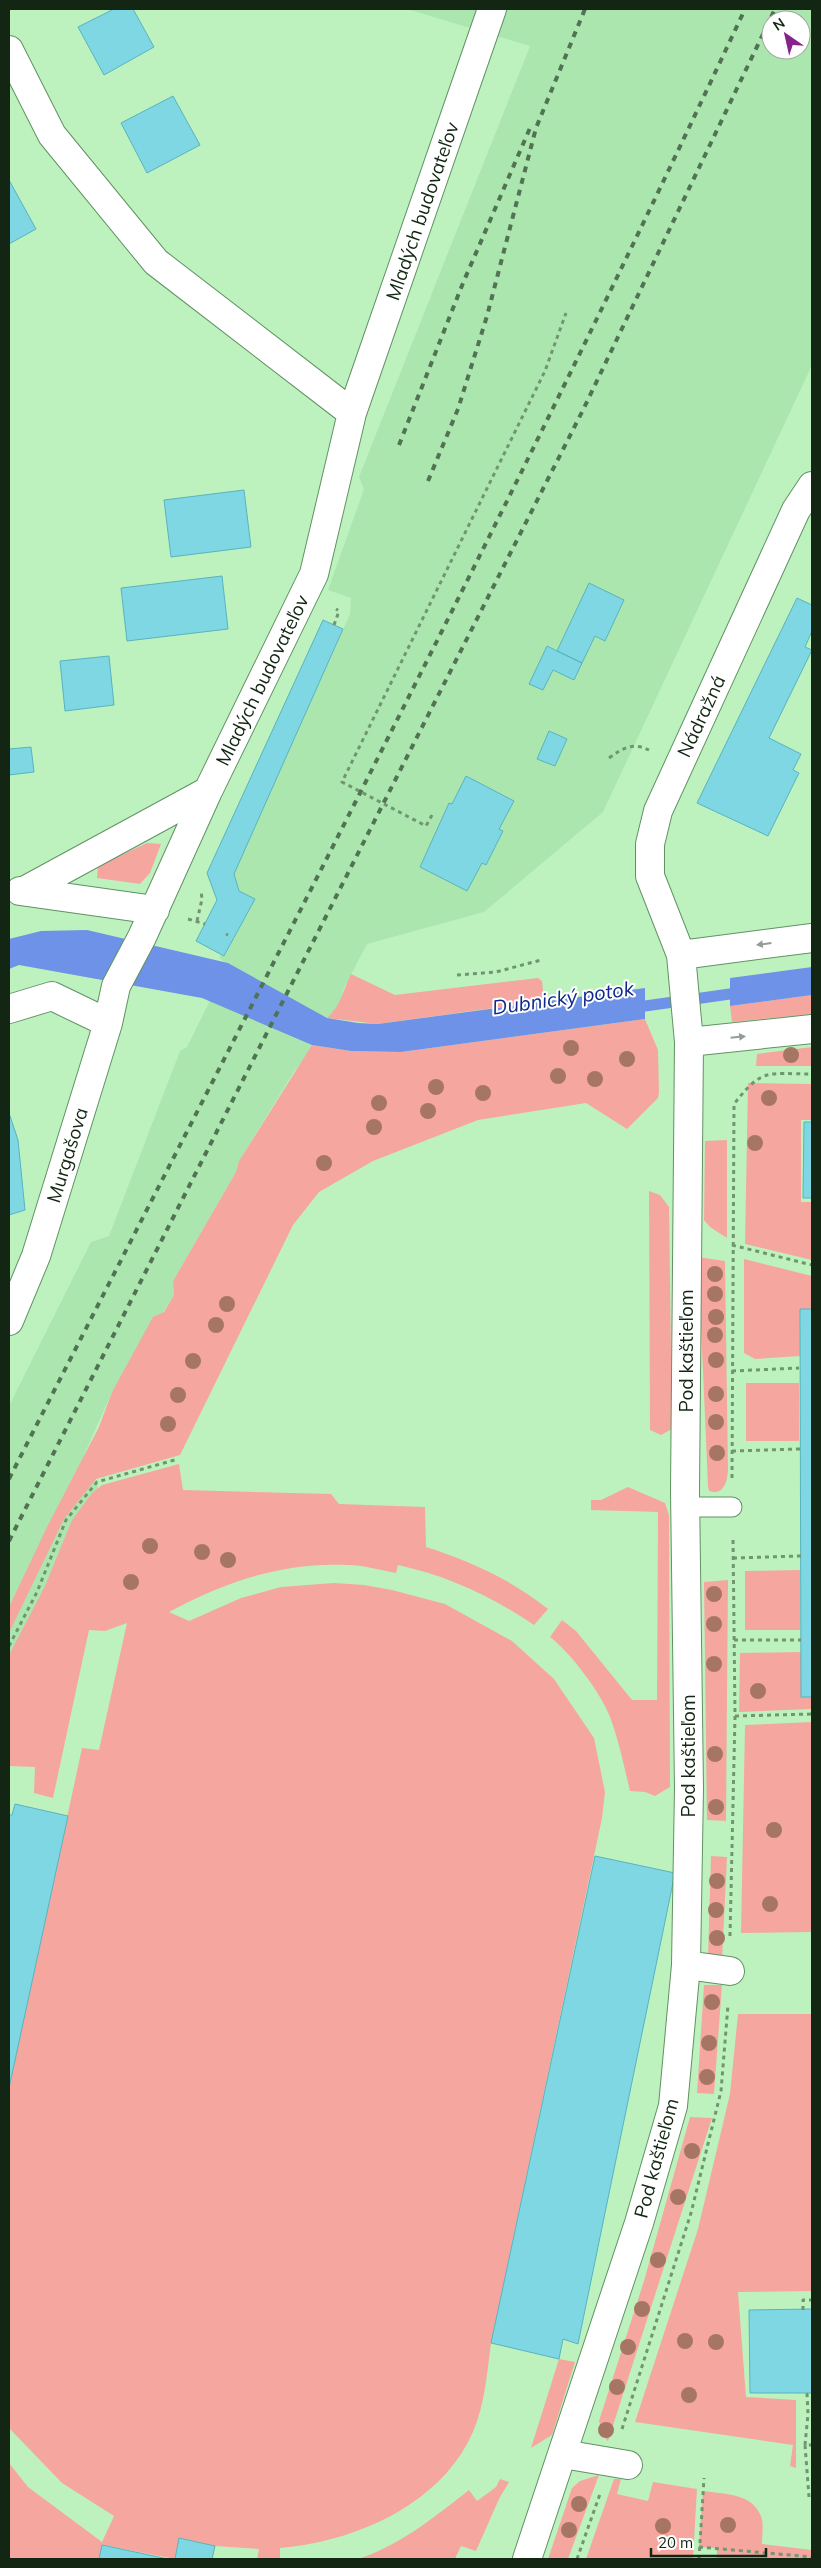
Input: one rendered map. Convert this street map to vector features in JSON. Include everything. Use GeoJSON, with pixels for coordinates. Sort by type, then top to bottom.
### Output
{"type":"FeatureCollection","features":[{"type":"Feature","properties":{"kind":"street","name":"Mladých budovateľov"},"geometry":{"type":"LineString","coordinates":[[116,986],[155,910],[208,791],[314,574],[352,412],[492,9]]}},
{"type":"Feature","properties":{"kind":"street"},"geometry":{"type":"LineString","coordinates":[[9,50],[52,135],[156,262],[352,412]]}},
{"type":"Feature","properties":{"kind":"street","name":"Nádražná"},"geometry":{"type":"LineString","coordinates":[[681,955],[650,876],[650,844],[658,811],[796,510],[812,486]]}},
{"type":"Feature","properties":{"kind":"street"},"geometry":{"type":"LineString","coordinates":[[16,891],[208,791]]}},
{"type":"Feature","properties":{"kind":"street"},"geometry":{"type":"LineString","coordinates":[[16,891],[155,910]]}},
{"type":"Feature","properties":{"kind":"street"},"geometry":{"type":"LineString","coordinates":[[681,955],[812,938]]}},
{"type":"Feature","properties":{"kind":"street","name":"Pod kaštieľom"},"geometry":{"type":"LineString","coordinates":[[527,2559],[639,2222],[673,2106],[686,1965],[689,1788],[686,1507],[689,1042],[681,955]]}},
{"type":"Feature","properties":{"kind":"street","name":"Murgašova"},"geometry":{"type":"LineString","coordinates":[[9,1321],[36,1256],[108,1022],[116,986]]}},
{"type":"Feature","properties":{"kind":"street"},"geometry":{"type":"LineString","coordinates":[[9,1009],[52,996],[108,1022]]}},
{"type":"Feature","properties":{"kind":"street"},"geometry":{"type":"LineString","coordinates":[[689,1042],[812,1030]]}},
{"type":"Feature","properties":{"kind":"street"},"geometry":{"type":"LineString","coordinates":[[686,1965],[730,1971]]}},
{"type":"Feature","properties":{"kind":"street"},"geometry":{"type":"LineString","coordinates":[[563,2454],[628,2465]]}},
{"type":"Feature","properties":{"kind":"lane"},"geometry":{"type":"LineString","coordinates":[[686,1507],[732,1507]]}},
{"type":"Feature","properties":{"kind":"path"},"geometry":{"type":"LineString","coordinates":[[432,815],[426,826],[342,782],[545,371],[566,313]]}},
{"type":"Feature","properties":{"kind":"path"},"geometry":{"type":"LineString","coordinates":[[609,758],[624,747],[639,745],[651,751]]}},
{"type":"Feature","properties":{"kind":"path"},"geometry":{"type":"LineString","coordinates":[[457,975],[496,972],[542,960]]}},
{"type":"Feature","properties":{"kind":"path"},"geometry":{"type":"LineString","coordinates":[[734,1104],[752,1081],[768,1074],[812,1074]]}},
{"type":"Feature","properties":{"kind":"path"},"geometry":{"type":"LineString","coordinates":[[732,1245],[812,1266]]}},
{"type":"Feature","properties":{"kind":"path"},"geometry":{"type":"LineString","coordinates":[[732,1371],[799,1368]]}},
{"type":"Feature","properties":{"kind":"path"},"geometry":{"type":"LineString","coordinates":[[732,1451],[800,1449]]}},
{"type":"Feature","properties":{"kind":"path"},"geometry":{"type":"LineString","coordinates":[[9,1646],[37,1592],[66,1520],[97,1482],[178,1459]]}},
{"type":"Feature","properties":{"kind":"path"},"geometry":{"type":"LineString","coordinates":[[733,1558],[801,1556]]}},
{"type":"Feature","properties":{"kind":"path"},"geometry":{"type":"LineString","coordinates":[[734,1640],[801,1640]]}},
{"type":"Feature","properties":{"kind":"path"},"geometry":{"type":"LineString","coordinates":[[735,1716],[812,1714]]}},
{"type":"Feature","properties":{"kind":"path"},"geometry":{"type":"LineString","coordinates":[[803,2310],[803,2300],[812,2300]]}},
{"type":"Feature","properties":{"kind":"path"},"geometry":{"type":"LineString","coordinates":[[807,2393],[808,2414],[805,2445],[809,2497]]}},
{"type":"Feature","properties":{"kind":"path"},"geometry":{"type":"LineString","coordinates":[[805,2445],[812,2445]]}},
{"type":"Feature","properties":{"kind":"path"},"geometry":{"type":"LineString","coordinates":[[699,2559],[704,2478]]}},
{"type":"Feature","properties":{"kind":"path"},"geometry":{"type":"LineString","coordinates":[[699,2547],[812,2557]]}},
{"type":"Feature","properties":{"kind":"shaded area"},"geometry":{"type":"Polygon","coordinates":[[[407,9],[812,9],[812,365],[603,812],[484,912],[367,944],[344,988],[338,1009],[327,1018],[308,1054],[293,1073],[239,1161],[236,1172],[173,1281],[174,1295],[112,1392],[84,1455],[97,1482],[100,1499],[9,1672],[9,1406],[91,1242],[109,1236],[180,1051],[187,1047],[228,964],[219,958],[221,954],[225,956],[255,899],[239,891],[234,874],[350,614],[351,598],[328,590],[364,489],[359,477],[530,46],[407,9]]]}},
{"type":"Feature","properties":{"kind":"shaded area"},"geometry":{"type":"Polygon","coordinates":[[[147,843],[161,844],[150,873],[140,884],[97,878],[98,866],[147,843]]]}},
{"type":"Feature","properties":{"kind":"shaded area"},"geometry":{"type":"Polygon","coordinates":[[[351,974],[395,995],[538,978],[542,981],[544,1001],[378,1024],[327,1018],[339,1003],[351,974]]]}},
{"type":"Feature","properties":{"kind":"shaded area"},"geometry":{"type":"Polygon","coordinates":[[[812,995],[812,1014],[732,1022],[730,1006],[812,995]]]}},
{"type":"Feature","properties":{"kind":"shaded area"},"geometry":{"type":"Polygon","coordinates":[[[645,1019],[658,1050],[659,1093],[658,1098],[627,1129],[586,1103],[478,1120],[373,1161],[319,1192],[293,1225],[180,1455],[96,1479],[64,1519],[9,1633],[9,1607],[47,1527],[99,1427],[112,1392],[153,1317],[164,1312],[174,1295],[173,1281],[236,1172],[239,1161],[312,1045],[351,1051],[401,1052],[645,1019]]]}},
{"type":"Feature","properties":{"kind":"shaded area"},"geometry":{"type":"Polygon","coordinates":[[[812,1047],[812,1066],[756,1066],[757,1054],[812,1047]]]}},
{"type":"Feature","properties":{"kind":"shaded area"},"geometry":{"type":"Polygon","coordinates":[[[748,1083],[812,1084],[812,1120],[801,1120],[801,1202],[812,1202],[812,1260],[745,1244],[748,1083]]]}},
{"type":"Feature","properties":{"kind":"shaded area"},"geometry":{"type":"Polygon","coordinates":[[[727,1140],[727,1238],[710,1227],[704,1220],[705,1141],[727,1140]]]}},
{"type":"Feature","properties":{"kind":"shaded area"},"geometry":{"type":"Polygon","coordinates":[[[649,1191],[660,1195],[669,1207],[672,1429],[661,1435],[650,1430],[649,1191]]]}},
{"type":"Feature","properties":{"kind":"shaded area"},"geometry":{"type":"Polygon","coordinates":[[[698,1257],[725,1261],[728,1471],[727,1480],[718,1492],[709,1491],[708,1486],[698,1257]]]}},
{"type":"Feature","properties":{"kind":"shaded area"},"geometry":{"type":"Polygon","coordinates":[[[744,1259],[812,1276],[812,1309],[800,1310],[800,1356],[755,1359],[744,1353],[744,1259]]]}},
{"type":"Feature","properties":{"kind":"shaded area"},"geometry":{"type":"Polygon","coordinates":[[[746,1383],[799,1383],[799,1441],[746,1441],[746,1383]]]}},
{"type":"Feature","properties":{"kind":"shaded area"},"geometry":{"type":"Polygon","coordinates":[[[179,1464],[183,1490],[331,1494],[339,1504],[425,1507],[426,1547],[490,1572],[520,1589],[548,1609],[534,1625],[502,1605],[469,1588],[434,1575],[398,1565],[396,1573],[359,1566],[323,1565],[300,1567],[255,1576],[211,1592],[169,1612],[189,1621],[241,1598],[281,1587],[334,1583],[364,1585],[392,1590],[445,1604],[512,1641],[554,1679],[594,1738],[605,1792],[602,1818],[491,2343],[483,2399],[473,2432],[459,2458],[440,2480],[417,2499],[392,2515],[365,2528],[337,2538],[280,2548],[280,2559],[257,2559],[259,2549],[215,2546],[179,2538],[175,2559],[103,2545],[99,2559],[9,2559],[9,2463],[28,2487],[102,2542],[114,2516],[62,2483],[9,2428],[9,2088],[82,1748],[99,1750],[127,1623],[105,1631],[89,1630],[53,1798],[34,1793],[35,1767],[9,1766],[9,1655],[45,1586],[72,1520],[92,1493],[102,1485],[179,1464]]]}},
{"type":"Feature","properties":{"kind":"shaded area"},"geometry":{"type":"Polygon","coordinates":[[[628,1487],[665,1503],[669,1515],[670,1787],[655,1796],[645,1792],[630,1791],[616,1735],[606,1707],[567,1652],[550,1637],[562,1620],[576,1631],[632,1700],[657,1700],[658,1512],[591,1510],[591,1500],[601,1500],[628,1487]]]}},
{"type":"Feature","properties":{"kind":"shaded area"},"geometry":{"type":"Polygon","coordinates":[[[800,1570],[800,1630],[745,1630],[745,1571],[800,1570]]]}},
{"type":"Feature","properties":{"kind":"shaded area"},"geometry":{"type":"Polygon","coordinates":[[[728,1580],[726,1821],[707,1820],[704,1582],[728,1580]]]}},
{"type":"Feature","properties":{"kind":"shaded area"},"geometry":{"type":"Polygon","coordinates":[[[801,1652],[801,1697],[812,1697],[812,1709],[739,1712],[740,1653],[801,1652]]]}},
{"type":"Feature","properties":{"kind":"shaded area"},"geometry":{"type":"Polygon","coordinates":[[[812,1722],[812,1932],[741,1933],[745,1725],[812,1722]]]}},
{"type":"Feature","properties":{"kind":"shaded area"},"geometry":{"type":"Polygon","coordinates":[[[711,1856],[727,1857],[722,1961],[708,1957],[711,1856]]]}},
{"type":"Feature","properties":{"kind":"shaded area"},"geometry":{"type":"Polygon","coordinates":[[[704,1985],[722,1985],[714,2094],[697,2093],[704,1985]]]}},
{"type":"Feature","properties":{"kind":"shaded area"},"geometry":{"type":"Polygon","coordinates":[[[738,2014],[812,2014],[812,2291],[738,2292],[746,2397],[796,2400],[796,2468],[790,2466],[793,2445],[635,2422],[698,2229],[730,2094],[738,2014]]]}},
{"type":"Feature","properties":{"kind":"shaded area"},"geometry":{"type":"Polygon","coordinates":[[[690,2117],[712,2118],[608,2441],[604,2437],[599,2421],[644,2281],[690,2117]]]}},
{"type":"Feature","properties":{"kind":"shaded area"},"geometry":{"type":"Polygon","coordinates":[[[559,2359],[575,2362],[552,2435],[531,2448],[559,2359]]]}},
{"type":"Feature","properties":{"kind":"shaded area"},"geometry":{"type":"Polygon","coordinates":[[[599,2475],[568,2559],[548,2559],[572,2488],[580,2481],[599,2475]]]}},
{"type":"Feature","properties":{"kind":"shaded area"},"geometry":{"type":"Polygon","coordinates":[[[500,2479],[509,2482],[499,2499],[476,2551],[461,2546],[455,2559],[358,2559],[402,2538],[430,2520],[469,2490],[477,2501],[496,2487],[500,2479]]]}},
{"type":"Feature","properties":{"kind":"shaded area"},"geometry":{"type":"Polygon","coordinates":[[[614,2479],[621,2479],[617,2494],[648,2501],[653,2482],[697,2489],[693,2559],[586,2559],[614,2479]]]}},
{"type":"Feature","properties":{"kind":"shaded area"},"geometry":{"type":"Polygon","coordinates":[[[703,2491],[736,2496],[751,2503],[757,2508],[762,2519],[762,2544],[812,2550],[812,2559],[717,2559],[717,2548],[699,2547],[703,2491]]]}},
{"type":"Feature","properties":{"kind":"water"},"geometry":{"type":"Polygon","coordinates":[[[87,930],[228,963],[327,1018],[358,1023],[378,1024],[645,988],[645,1019],[401,1052],[351,1051],[312,1045],[202,998],[19,965],[9,969],[9,939],[41,931],[87,930]]]}},
{"type":"Feature","properties":{"kind":"water"},"geometry":{"type":"Polygon","coordinates":[[[812,967],[812,995],[730,1006],[730,978],[812,967]]]}},
{"type":"Feature","properties":{"kind":"building"},"geometry":{"type":"Polygon","coordinates":[[[114,9],[133,9],[154,47],[104,75],[78,27],[114,9]]]}},
{"type":"Feature","properties":{"kind":"building"},"geometry":{"type":"Polygon","coordinates":[[[173,96],[200,145],[147,173],[121,123],[173,96]]]}},
{"type":"Feature","properties":{"kind":"building"},"geometry":{"type":"Polygon","coordinates":[[[9,180],[36,229],[9,244],[9,180]]]}},
{"type":"Feature","properties":{"kind":"building"},"geometry":{"type":"Polygon","coordinates":[[[244,490],[251,547],[171,557],[164,500],[244,490]]]}},
{"type":"Feature","properties":{"kind":"building"},"geometry":{"type":"Polygon","coordinates":[[[222,576],[228,629],[127,641],[121,588],[222,576]]]}},
{"type":"Feature","properties":{"kind":"building"},"geometry":{"type":"Polygon","coordinates":[[[589,583],[624,600],[605,641],[595,636],[582,663],[557,651],[589,583]]]}},
{"type":"Feature","properties":{"kind":"building"},"geometry":{"type":"Polygon","coordinates":[[[797,598],[812,605],[812,631],[805,647],[812,650],[769,738],[801,754],[793,770],[799,773],[768,836],[697,803],[797,598]]]}},
{"type":"Feature","properties":{"kind":"building"},"geometry":{"type":"Polygon","coordinates":[[[323,620],[343,629],[234,874],[239,891],[255,899],[224,956],[196,941],[217,900],[207,873],[323,620]]]}},
{"type":"Feature","properties":{"kind":"building"},"geometry":{"type":"Polygon","coordinates":[[[547,646],[582,663],[574,680],[553,670],[543,690],[529,684],[547,646]]]}},
{"type":"Feature","properties":{"kind":"building"},"geometry":{"type":"Polygon","coordinates":[[[109,656],[114,705],[65,711],[60,661],[109,656]]]}},
{"type":"Feature","properties":{"kind":"building"},"geometry":{"type":"Polygon","coordinates":[[[549,731],[567,739],[555,766],[537,759],[549,731]]]}},
{"type":"Feature","properties":{"kind":"building"},"geometry":{"type":"Polygon","coordinates":[[[31,747],[34,772],[9,775],[9,749],[31,747]]]}},
{"type":"Feature","properties":{"kind":"building"},"geometry":{"type":"Polygon","coordinates":[[[466,776],[514,801],[499,829],[503,831],[486,865],[482,863],[467,891],[420,867],[449,803],[452,804],[466,776]]]}},
{"type":"Feature","properties":{"kind":"building"},"geometry":{"type":"Polygon","coordinates":[[[9,1113],[18,1140],[25,1210],[9,1215],[9,1113]]]}},
{"type":"Feature","properties":{"kind":"building"},"geometry":{"type":"Polygon","coordinates":[[[804,1122],[812,1122],[812,1198],[803,1198],[804,1122]]]}},
{"type":"Feature","properties":{"kind":"building"},"geometry":{"type":"Polygon","coordinates":[[[800,1309],[812,1309],[812,1697],[801,1697],[800,1309]]]}},
{"type":"Feature","properties":{"kind":"building"},"geometry":{"type":"Polygon","coordinates":[[[15,1804],[68,1816],[9,2088],[9,1815],[12,1815],[15,1804]]]}},
{"type":"Feature","properties":{"kind":"building"},"geometry":{"type":"Polygon","coordinates":[[[595,1856],[675,1873],[578,2344],[563,2339],[559,2359],[491,2343],[595,1856]]]}},
{"type":"Feature","properties":{"kind":"building"},"geometry":{"type":"Polygon","coordinates":[[[812,2309],[812,2393],[750,2393],[749,2310],[812,2309]]]}},
{"type":"Feature","properties":{"kind":"building"},"geometry":{"type":"Polygon","coordinates":[[[179,2538],[215,2546],[212,2559],[175,2559],[179,2538]]]}},
{"type":"Feature","properties":{"kind":"building"},"geometry":{"type":"Polygon","coordinates":[[[102,2545],[168,2559],[99,2559],[102,2545]]]}},
{"type":"Feature","properties":{"kind":"waterway","name":"Dubnický potok"},"geometry":{"type":"LineString","coordinates":[[631,1008],[744,992]]}},
{"type":"Feature","properties":{"kind":"railway"},"geometry":{"type":"LineString","coordinates":[[428,481],[458,409],[487,316],[536,128],[585,9]]}},
{"type":"Feature","properties":{"kind":"railway"},"geometry":{"type":"LineString","coordinates":[[9,1479],[476,563],[657,195],[745,9]]}},
{"type":"Feature","properties":{"kind":"railway"},"geometry":{"type":"LineString","coordinates":[[9,1541],[583,410],[775,9]]}},
{"type":"Feature","properties":{"kind":"railway"},"geometry":{"type":"LineString","coordinates":[[399,445],[463,283],[530,128]]}}]}
